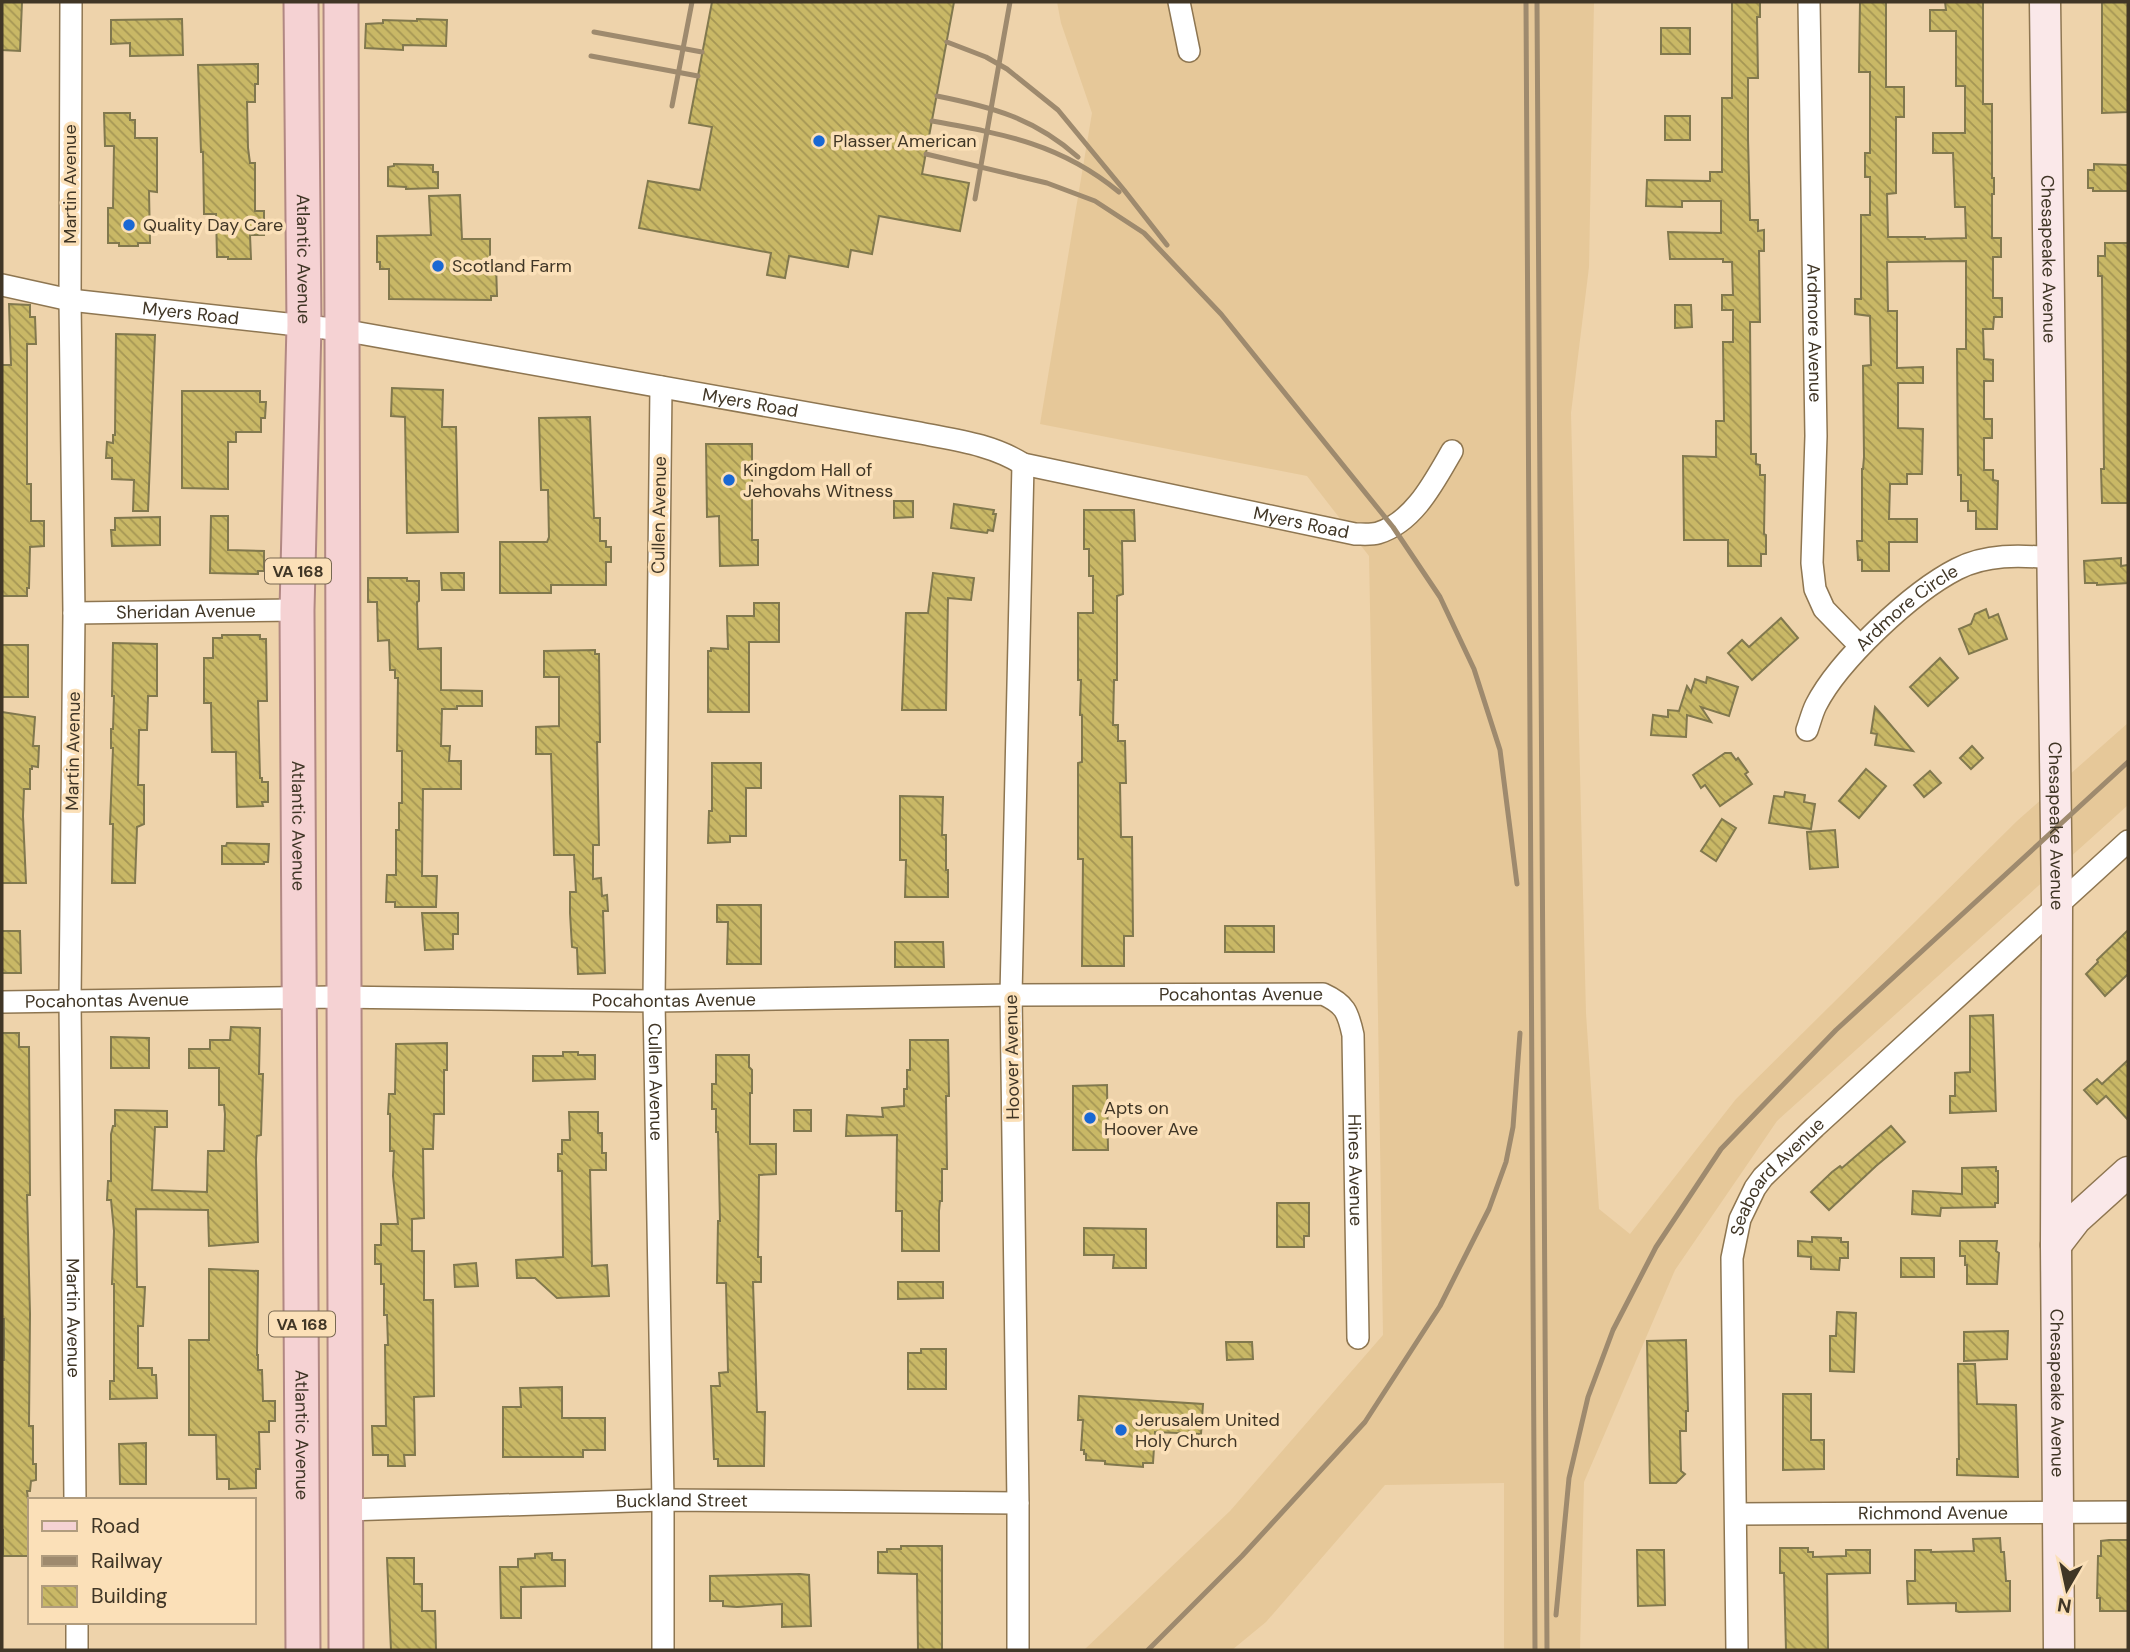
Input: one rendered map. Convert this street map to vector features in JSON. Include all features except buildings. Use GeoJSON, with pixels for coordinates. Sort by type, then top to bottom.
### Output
{"type":"FeatureCollection","features":[{"type":"Feature","properties":{"kind":"main road","name":"Atlantic Avenue"},"geometry":{"type":"LineString","coordinates":[[301,2],[304,326],[297,610],[303,1650]]}},
{"type":"Feature","properties":{"kind":"main road","name":"VA 168"},"geometry":{"type":"LineString","coordinates":[[341,2],[346,1650]]}},
{"type":"Feature","properties":{"kind":"street","name":"Martin Avenue"},"geometry":{"type":"LineString","coordinates":[[71,2],[70,300],[74,614],[71,1001],[75,1498]]}},
{"type":"Feature","properties":{"kind":"street"},"geometry":{"type":"LineString","coordinates":[[1179,2],[1189,51]]}},
{"type":"Feature","properties":{"kind":"street","name":"Ardmore Avenue"},"geometry":{"type":"LineString","coordinates":[[1809,2],[1816,436],[1812,563],[1815,589],[1824,609],[1860,646]]}},
{"type":"Feature","properties":{"kind":"street","name":"Chesapeake Avenue"},"geometry":{"type":"LineString","coordinates":[[2045,2],[2057,905],[2059,1650]]}},
{"type":"Feature","properties":{"kind":"street","name":"Myers Road"},"geometry":{"type":"LineString","coordinates":[[2,285],[70,300],[342,330],[931,435],[988,447],[1006,453],[1023,464],[1355,534],[1375,534],[1393,527],[1429,491],[1452,452]]}},
{"type":"Feature","properties":{"kind":"street","name":"Cullen Avenue"},"geometry":{"type":"LineString","coordinates":[[661,387],[654,1000],[663,1650]]}},
{"type":"Feature","properties":{"kind":"street","name":"Hoover Avenue"},"geometry":{"type":"LineString","coordinates":[[1017,1650],[1018,1503],[1011,995],[1023,464]]}},
{"type":"Feature","properties":{"kind":"street","name":"Ardmore Circle"},"geometry":{"type":"LineString","coordinates":[[1807,730],[1816,705],[1860,646],[1921,592],[1958,568],[1996,557],[2051,558]]}},
{"type":"Feature","properties":{"kind":"street","name":"Sheridan Avenue"},"geometry":{"type":"LineString","coordinates":[[74,614],[297,610]]}},
{"type":"Feature","properties":{"kind":"street","name":"Seaboard Avenue"},"geometry":{"type":"LineString","coordinates":[[1737,1650],[1732,1258],[1741,1219],[1755,1188],[1815,1127],[2128,841]]}},
{"type":"Feature","properties":{"kind":"street","name":"Pocahontas Avenue"},"geometry":{"type":"LineString","coordinates":[[2,1002],[300,998],[654,1000],[1297,993],[1323,994],[1342,1005]]}},
{"type":"Feature","properties":{"kind":"street","name":"Hines Avenue"},"geometry":{"type":"LineString","coordinates":[[1342,1005],[1349,1016],[1353,1035],[1358,1338]]}},
{"type":"Feature","properties":{"kind":"street"},"geometry":{"type":"LineString","coordinates":[[2056,1245],[2076,1219],[2128,1172]]}},
{"type":"Feature","properties":{"kind":"street","name":"Buckland Street"},"geometry":{"type":"LineString","coordinates":[[346,1510],[663,1500],[1018,1503]]}},
{"type":"Feature","properties":{"kind":"street","name":"Richmond Avenue"},"geometry":{"type":"LineString","coordinates":[[1737,1514],[2128,1512]]}},
{"type":"Feature","properties":{"kind":"street"},"geometry":{"type":"LineString","coordinates":[[77,1624],[77,1650]]}},
{"type":"Feature","properties":{"kind":"shaded area"},"geometry":{"type":"Polygon","coordinates":[[[1057,2],[1594,2],[1589,267],[1571,413],[1586,1013],[1599,1209],[1630,1234],[1736,1099],[2017,821],[2128,723],[2128,805],[1777,1121],[1675,1270],[1584,1482],[1580,1650],[1504,1650],[1504,1483],[1385,1485],[1266,1622],[1232,1650],[1084,1650],[1230,1511],[1383,1335],[1378,1015],[1369,556],[1307,476],[1040,424],[1092,113],[1061,23],[1057,2]]]}},
{"type":"Feature","properties":{"kind":"railway"},"geometry":{"type":"LineString","coordinates":[[672,106],[692,2]]}},
{"type":"Feature","properties":{"kind":"railway"},"geometry":{"type":"LineString","coordinates":[[975,199],[1010,2]]}},
{"type":"Feature","properties":{"kind":"railway"},"geometry":{"type":"LineString","coordinates":[[1526,2],[1535,1650]]}},
{"type":"Feature","properties":{"kind":"railway"},"geometry":{"type":"LineString","coordinates":[[1537,2],[1547,1650]]}},
{"type":"Feature","properties":{"kind":"railway"},"geometry":{"type":"LineString","coordinates":[[594,32],[702,52]]}},
{"type":"Feature","properties":{"kind":"railway"},"geometry":{"type":"LineString","coordinates":[[947,42],[986,57],[1007,69],[1058,110],[1167,245]]}},
{"type":"Feature","properties":{"kind":"railway"},"geometry":{"type":"LineString","coordinates":[[591,56],[698,76]]}},
{"type":"Feature","properties":{"kind":"railway"},"geometry":{"type":"LineString","coordinates":[[937,96],[994,110],[1029,123],[1078,157]]}},
{"type":"Feature","properties":{"kind":"railway"},"geometry":{"type":"LineString","coordinates":[[932,121],[1031,143],[1075,162],[1119,192]]}},
{"type":"Feature","properties":{"kind":"railway"},"geometry":{"type":"LineString","coordinates":[[926,154],[1047,183],[1095,201],[1144,233],[1221,314],[1393,527],[1440,597],[1474,669],[1500,750],[1517,884]]}},
{"type":"Feature","properties":{"kind":"railway"},"geometry":{"type":"LineString","coordinates":[[1556,1615],[1569,1478],[1588,1397],[1613,1330],[1656,1247],[1721,1149],[1836,1030],[2128,762]]}},
{"type":"Feature","properties":{"kind":"railway"},"geometry":{"type":"LineString","coordinates":[[1148,1650],[1242,1556],[1365,1422],[1440,1306],[1489,1209],[1506,1162],[1513,1127],[1520,1033]]}},
{"type":"Feature","properties":{"kind":"place","name":"Plasser American"},"geometry":{"type":"Point","coordinates":[819,141]}},
{"type":"Feature","properties":{"kind":"place","name":"Quality Day Care"},"geometry":{"type":"Point","coordinates":[129,225]}},
{"type":"Feature","properties":{"kind":"place","name":"Scotland Farm"},"geometry":{"type":"Point","coordinates":[438,266]}},
{"type":"Feature","properties":{"kind":"place","name":"Kingdom Hall of Jehovahs Witness"},"geometry":{"type":"Point","coordinates":[729,480]}},
{"type":"Feature","properties":{"kind":"place","name":"Apts on Hoover Ave"},"geometry":{"type":"Point","coordinates":[1090,1118]}},
{"type":"Feature","properties":{"kind":"place","name":"Jerusalem United Holy Church"},"geometry":{"type":"Point","coordinates":[1121,1430]}}]}
